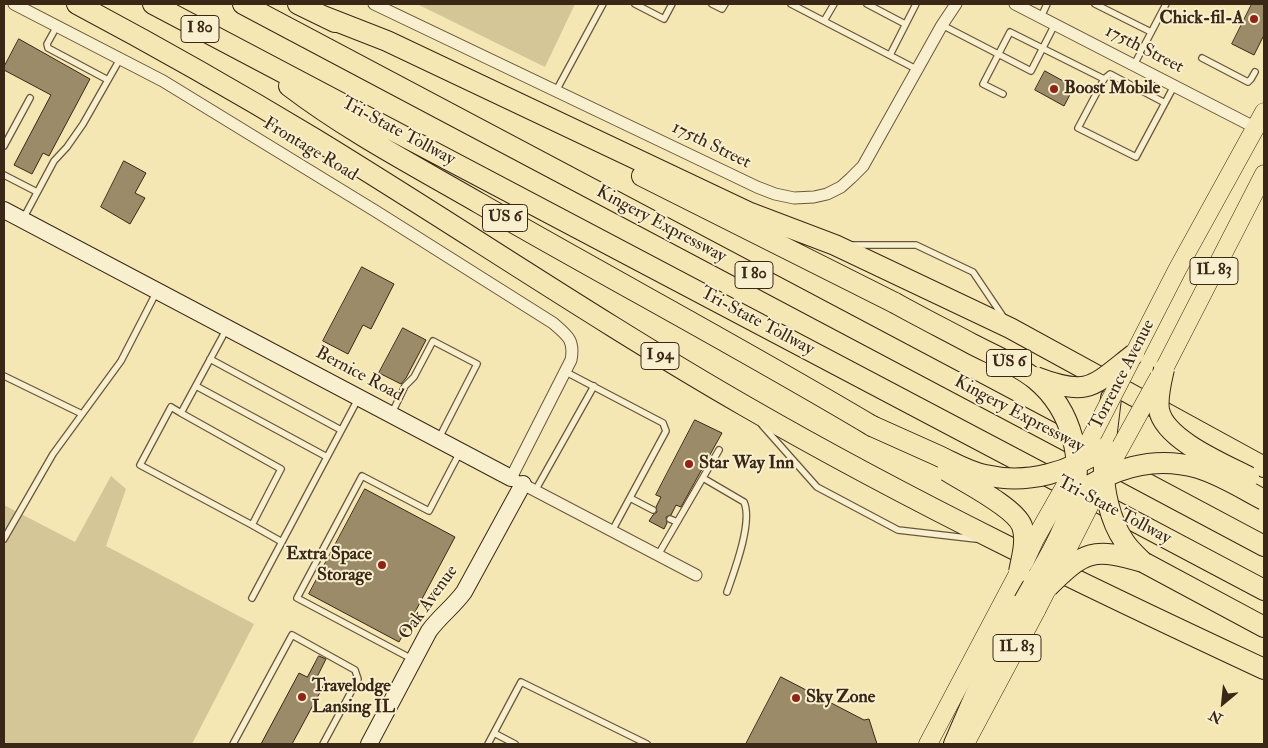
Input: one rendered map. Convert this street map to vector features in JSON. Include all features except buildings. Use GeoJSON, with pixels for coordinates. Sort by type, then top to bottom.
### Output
{"type":"FeatureCollection","features":[{"type":"Feature","properties":{"kind":"highway","name":"I 94"},"geometry":{"type":"LineString","coordinates":[[77,4],[210,77],[316,140],[588,312],[853,467],[996,542],[1264,669]]}},
{"type":"Feature","properties":{"kind":"highway","name":"I 80"},"geometry":{"type":"LineString","coordinates":[[153,4],[248,55]]}},
{"type":"Feature","properties":{"kind":"highway","name":"Kingery Expressway"},"geometry":{"type":"LineString","coordinates":[[243,4],[1264,546]]}},
{"type":"Feature","properties":{"kind":"highway","name":"US 6"},"geometry":{"type":"LineString","coordinates":[[298,4],[895,303],[1027,373],[1046,390],[1064,414],[1073,439],[1077,465],[1074,496],[1064,525],[981,682],[954,744]]}},
{"type":"Feature","properties":{"kind":"highway"},"geometry":{"type":"LineString","coordinates":[[323,16],[387,41],[748,212],[835,245],[1010,328],[1264,467]]}},
{"type":"Feature","properties":{"kind":"highway","name":"US 6"},"geometry":{"type":"LineString","coordinates":[[248,55],[323,112],[604,275],[771,366],[1006,508],[1020,521],[1024,533],[1024,548],[1019,572]]}},
{"type":"Feature","properties":{"kind":"highway","name":"Tri-State Tollway"},"geometry":{"type":"LineString","coordinates":[[248,55],[339,101],[1264,590]]}},
{"type":"Feature","properties":{"kind":"highway"},"geometry":{"type":"LineString","coordinates":[[1027,373],[1066,387],[1083,388],[1099,381],[1134,354]]}},
{"type":"Feature","properties":{"kind":"highway"},"geometry":{"type":"LineString","coordinates":[[1164,369],[1159,405],[1160,413],[1175,436],[1264,485]]}},
{"type":"Feature","properties":{"kind":"highway"},"geometry":{"type":"LineString","coordinates":[[1111,398],[1104,477],[1112,513],[1119,533],[1128,547],[1143,562]]}},
{"type":"Feature","properties":{"kind":"highway"},"geometry":{"type":"LineString","coordinates":[[872,426],[970,471],[1005,478],[1035,477],[1065,470],[1106,448],[1139,414]]}},
{"type":"Feature","properties":{"kind":"highway"},"geometry":{"type":"LineString","coordinates":[[1035,539],[1074,496],[1104,477],[1138,465],[1182,464],[1214,475],[1264,500]]}},
{"type":"Feature","properties":{"kind":"highway"},"geometry":{"type":"LineString","coordinates":[[1048,588],[1081,558],[1103,554],[1128,558],[1143,562],[1264,627]]}},
{"type":"Feature","properties":{"kind":"main road","name":"Torrence Avenue"},"geometry":{"type":"LineString","coordinates":[[965,744],[1023,601],[1019,572],[1035,539],[1077,465],[1177,270],[1264,112]]}},
{"type":"Feature","properties":{"kind":"main road","name":"Torrence Avenue"},"geometry":{"type":"LineString","coordinates":[[928,744],[1023,601],[1048,588],[1104,477],[1164,369],[1264,174]]}},
{"type":"Feature","properties":{"kind":"street","name":"Frontage Road"},"geometry":{"type":"LineString","coordinates":[[14,4],[163,81],[378,212],[553,323],[567,335],[571,340],[572,346]]}},
{"type":"Feature","properties":{"kind":"street","name":"175th Street"},"geometry":{"type":"LineString","coordinates":[[374,4],[757,187],[775,194],[794,198],[827,194],[841,187],[863,166],[942,25],[956,4]]}},
{"type":"Feature","properties":{"kind":"street","name":"175th Street"},"geometry":{"type":"LineString","coordinates":[[1015,4],[1256,128]]}},
{"type":"Feature","properties":{"kind":"street","name":"Bernice Road"},"geometry":{"type":"LineString","coordinates":[[4,210],[696,575]]}},
{"type":"Feature","properties":{"kind":"street","name":"Oak Avenue"},"geometry":{"type":"LineString","coordinates":[[369,744],[429,631],[437,620],[454,606],[464,592],[523,484],[571,360],[572,346]]}},
{"type":"Feature","properties":{"kind":"lane"},"geometry":{"type":"LineString","coordinates":[[556,91],[603,4]]}},
{"type":"Feature","properties":{"kind":"lane"},"geometry":{"type":"LineString","coordinates":[[634,4],[664,19],[672,4]]}},
{"type":"Feature","properties":{"kind":"lane"},"geometry":{"type":"LineString","coordinates":[[712,4],[722,9],[725,4]]}},
{"type":"Feature","properties":{"kind":"lane"},"geometry":{"type":"LineString","coordinates":[[791,4],[918,70]]}},
{"type":"Feature","properties":{"kind":"lane"},"geometry":{"type":"LineString","coordinates":[[824,22],[834,4]]}},
{"type":"Feature","properties":{"kind":"lane"},"geometry":{"type":"LineString","coordinates":[[868,4],[905,24]]}},
{"type":"Feature","properties":{"kind":"lane"},"geometry":{"type":"LineString","coordinates":[[890,55],[916,4]]}},
{"type":"Feature","properties":{"kind":"lane"},"geometry":{"type":"LineString","coordinates":[[1041,17],[1046,4]]}},
{"type":"Feature","properties":{"kind":"lane"},"geometry":{"type":"LineString","coordinates":[[1096,4],[1151,32]]}},
{"type":"Feature","properties":{"kind":"lane"},"geometry":{"type":"LineString","coordinates":[[1134,65],[1166,4]]}},
{"type":"Feature","properties":{"kind":"lane"},"geometry":{"type":"LineString","coordinates":[[942,25],[1031,71],[1055,24]]}},
{"type":"Feature","properties":{"kind":"lane"},"geometry":{"type":"LineString","coordinates":[[57,26],[47,44],[48,48],[108,80]]}},
{"type":"Feature","properties":{"kind":"lane"},"geometry":{"type":"LineString","coordinates":[[1003,94],[983,84],[1010,32],[1104,79]]}},
{"type":"Feature","properties":{"kind":"lane"},"geometry":{"type":"LineString","coordinates":[[1202,58],[1248,82],[1255,72]]}},
{"type":"Feature","properties":{"kind":"lane"},"geometry":{"type":"LineString","coordinates":[[22,220],[54,161],[67,147],[83,124],[120,59]]}},
{"type":"Feature","properties":{"kind":"lane"},"geometry":{"type":"LineString","coordinates":[[1165,103],[1110,74],[1104,79],[1078,128],[1136,157],[1165,103],[1174,86]]}},
{"type":"Feature","properties":{"kind":"lane"},"geometry":{"type":"LineString","coordinates":[[4,146],[30,98]]}},
{"type":"Feature","properties":{"kind":"lane"},"geometry":{"type":"LineString","coordinates":[[4,175],[37,192]]}},
{"type":"Feature","properties":{"kind":"lane"},"geometry":{"type":"LineString","coordinates":[[835,245],[916,245],[965,268],[973,272],[1010,328]]}},
{"type":"Feature","properties":{"kind":"lane"},"geometry":{"type":"LineString","coordinates":[[4,539],[53,454],[121,361],[157,291]]}},
{"type":"Feature","properties":{"kind":"lane"},"geometry":{"type":"LineString","coordinates":[[181,413],[227,328]]}},
{"type":"Feature","properties":{"kind":"lane"},"geometry":{"type":"LineString","coordinates":[[391,415],[405,386],[414,377],[433,341],[477,364],[438,440]]}},
{"type":"Feature","properties":{"kind":"lane"},"geometry":{"type":"LineString","coordinates":[[210,359],[341,430]]}},
{"type":"Feature","properties":{"kind":"lane"},"geometry":{"type":"LineString","coordinates":[[566,372],[663,422],[666,431],[612,531]]}},
{"type":"Feature","properties":{"kind":"lane"},"geometry":{"type":"LineString","coordinates":[[4,376],[82,414]]}},
{"type":"Feature","properties":{"kind":"lane"},"geometry":{"type":"LineString","coordinates":[[196,386],[327,457]]}},
{"type":"Feature","properties":{"kind":"lane"},"geometry":{"type":"LineString","coordinates":[[523,484],[594,386]]}},
{"type":"Feature","properties":{"kind":"lane"},"geometry":{"type":"LineString","coordinates":[[252,598],[359,398]]}},
{"type":"Feature","properties":{"kind":"lane"},"geometry":{"type":"LineString","coordinates":[[746,406],[817,487],[898,530],[996,542]]}},
{"type":"Feature","properties":{"kind":"lane"},"geometry":{"type":"LineString","coordinates":[[252,525],[281,469],[171,408],[140,464],[282,542]]}},
{"type":"Feature","properties":{"kind":"lane"},"geometry":{"type":"LineString","coordinates":[[658,555],[719,450]]}},
{"type":"Feature","properties":{"kind":"lane"},"geometry":{"type":"LineString","coordinates":[[414,660],[297,598],[362,476],[429,511],[461,451]]}},
{"type":"Feature","properties":{"kind":"lane"},"geometry":{"type":"LineString","coordinates":[[703,478],[744,502],[747,509],[741,554],[727,592]]}},
{"type":"Feature","properties":{"kind":"lane"},"geometry":{"type":"LineString","coordinates":[[630,498],[653,510]]}},
{"type":"Feature","properties":{"kind":"lane"},"geometry":{"type":"LineString","coordinates":[[670,519],[676,522]]}},
{"type":"Feature","properties":{"kind":"lane"},"geometry":{"type":"LineString","coordinates":[[233,744],[292,635],[355,670],[358,679],[324,744]]}},
{"type":"Feature","properties":{"kind":"lane"},"geometry":{"type":"LineString","coordinates":[[488,744],[521,682],[647,744]]}},
{"type":"Feature","properties":{"kind":"lane"},"geometry":{"type":"LineString","coordinates":[[494,733],[515,744]]}},
{"type":"Feature","properties":{"kind":"shaded area"},"geometry":{"type":"Polygon","coordinates":[[[417,4],[575,4],[545,67],[417,4]]]}},
{"type":"Feature","properties":{"kind":"shaded area"},"geometry":{"type":"Polygon","coordinates":[[[111,476],[126,489],[106,546],[254,624],[192,744],[4,744],[4,505],[75,542],[111,476]]]}},
{"type":"Feature","properties":{"kind":"place","name":"Chick-fil-A"},"geometry":{"type":"Point","coordinates":[1254,19]}},
{"type":"Feature","properties":{"kind":"place","name":"Boost Mobile"},"geometry":{"type":"Point","coordinates":[1054,89]}},
{"type":"Feature","properties":{"kind":"place","name":"Star Way Inn"},"geometry":{"type":"Point","coordinates":[689,464]}},
{"type":"Feature","properties":{"kind":"place","name":"Extra Space Storage"},"geometry":{"type":"Point","coordinates":[382,565]}},
{"type":"Feature","properties":{"kind":"place","name":"Travelodge Lansing IL"},"geometry":{"type":"Point","coordinates":[302,697]}},
{"type":"Feature","properties":{"kind":"place","name":"Sky Zone"},"geometry":{"type":"Point","coordinates":[796,698]}}]}
